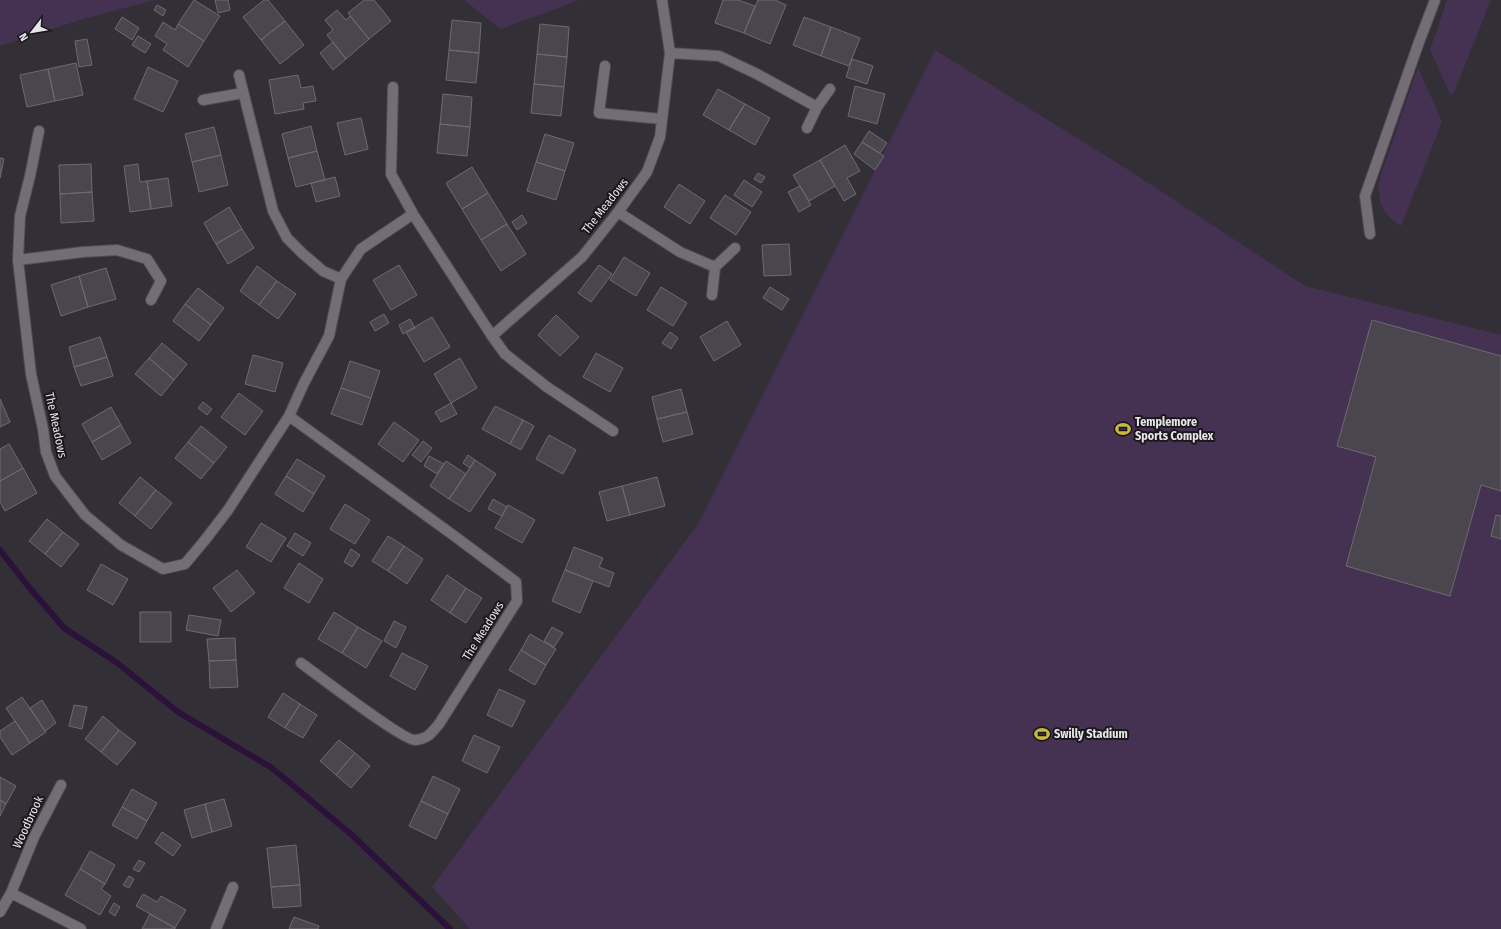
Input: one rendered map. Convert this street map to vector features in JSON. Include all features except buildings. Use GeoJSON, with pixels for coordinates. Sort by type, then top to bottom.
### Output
{"type":"FeatureCollection","features":[{"type":"Feature","properties":{"kind":"street","name":"The Meadows"},"geometry":{"type":"LineString","coordinates":[[492,336],[582,256],[618,212],[647,172],[660,136],[670,53],[662,0]]}},
{"type":"Feature","properties":{"kind":"street"},"geometry":{"type":"LineString","coordinates":[[1370,234],[1365,196],[1435,0]]}},
{"type":"Feature","properties":{"kind":"street"},"geometry":{"type":"LineString","coordinates":[[670,53],[719,56],[757,74],[817,107]]}},
{"type":"Feature","properties":{"kind":"street"},"geometry":{"type":"LineString","coordinates":[[605,66],[599,114],[662,119]]}},
{"type":"Feature","properties":{"kind":"street"},"geometry":{"type":"LineString","coordinates":[[239,75],[273,211],[287,238],[302,254],[323,270],[341,279]]}},
{"type":"Feature","properties":{"kind":"street"},"geometry":{"type":"LineString","coordinates":[[393,87],[391,174],[413,214],[504,354],[547,387],[613,431]]}},
{"type":"Feature","properties":{"kind":"street"},"geometry":{"type":"LineString","coordinates":[[807,128],[817,107],[830,89]]}},
{"type":"Feature","properties":{"kind":"street"},"geometry":{"type":"LineString","coordinates":[[203,100],[243,93]]}},
{"type":"Feature","properties":{"kind":"street","name":"The Meadows"},"geometry":{"type":"LineString","coordinates":[[39,131],[20,216],[18,260],[31,374],[44,429],[46,452],[55,476],[84,515],[121,545],[163,569],[185,564],[228,510],[289,416],[304,383],[329,336],[341,279],[360,249],[413,214]]}},
{"type":"Feature","properties":{"kind":"street"},"geometry":{"type":"LineString","coordinates":[[618,212],[680,252],[715,267]]}},
{"type":"Feature","properties":{"kind":"street"},"geometry":{"type":"LineString","coordinates":[[712,295],[715,267],[735,248]]}},
{"type":"Feature","properties":{"kind":"street"},"geometry":{"type":"LineString","coordinates":[[18,260],[83,252],[117,250],[147,259],[161,281],[151,300]]}},
{"type":"Feature","properties":{"kind":"street","name":"The Meadows"},"geometry":{"type":"LineString","coordinates":[[289,416],[453,535],[497,570],[516,582],[517,601],[439,724],[426,738],[413,740],[395,731],[301,663]]}},
{"type":"Feature","properties":{"kind":"street","name":"Woodbrook"},"geometry":{"type":"LineString","coordinates":[[0,912],[11,893],[34,837],[61,785]]}},
{"type":"Feature","properties":{"kind":"street"},"geometry":{"type":"LineString","coordinates":[[216,929],[233,887]]}},
{"type":"Feature","properties":{"kind":"street"},"geometry":{"type":"LineString","coordinates":[[11,893],[81,929]]}},
{"type":"Feature","properties":{"kind":"shaded area"},"geometry":{"type":"Polygon","coordinates":[[[0,0],[155,0],[83,19],[0,46],[0,0]]]}},
{"type":"Feature","properties":{"kind":"shaded area"},"geometry":{"type":"Polygon","coordinates":[[[464,0],[579,0],[501,29],[464,0]]]}},
{"type":"Feature","properties":{"kind":"shaded area"},"geometry":{"type":"Polygon","coordinates":[[[1447,0],[1491,0],[1453,95],[1450,94],[1430,50],[1447,0]]]}},
{"type":"Feature","properties":{"kind":"shaded area","name":"Templemore Sports Complex"},"geometry":{"type":"Polygon","coordinates":[[[935,50],[1127,169],[1305,286],[1501,335],[1501,929],[470,929],[432,887],[698,524],[935,50]]]}},
{"type":"Feature","properties":{"kind":"shaded area"},"geometry":{"type":"Polygon","coordinates":[[[1418,67],[1442,122],[1401,226],[1390,218],[1383,209],[1379,198],[1378,184],[1418,67]]]}},
{"type":"Feature","properties":{"kind":"waterway"},"geometry":{"type":"LineString","coordinates":[[0,550],[64,628],[116,662],[178,712],[272,768],[352,835],[450,929]]}},
{"type":"Feature","properties":{"kind":"place","name":"Templemore Sports Complex"},"geometry":{"type":"Point","coordinates":[1123,429]}},
{"type":"Feature","properties":{"kind":"place","name":"Swilly Stadium"},"geometry":{"type":"Point","coordinates":[1042,734]}}]}
